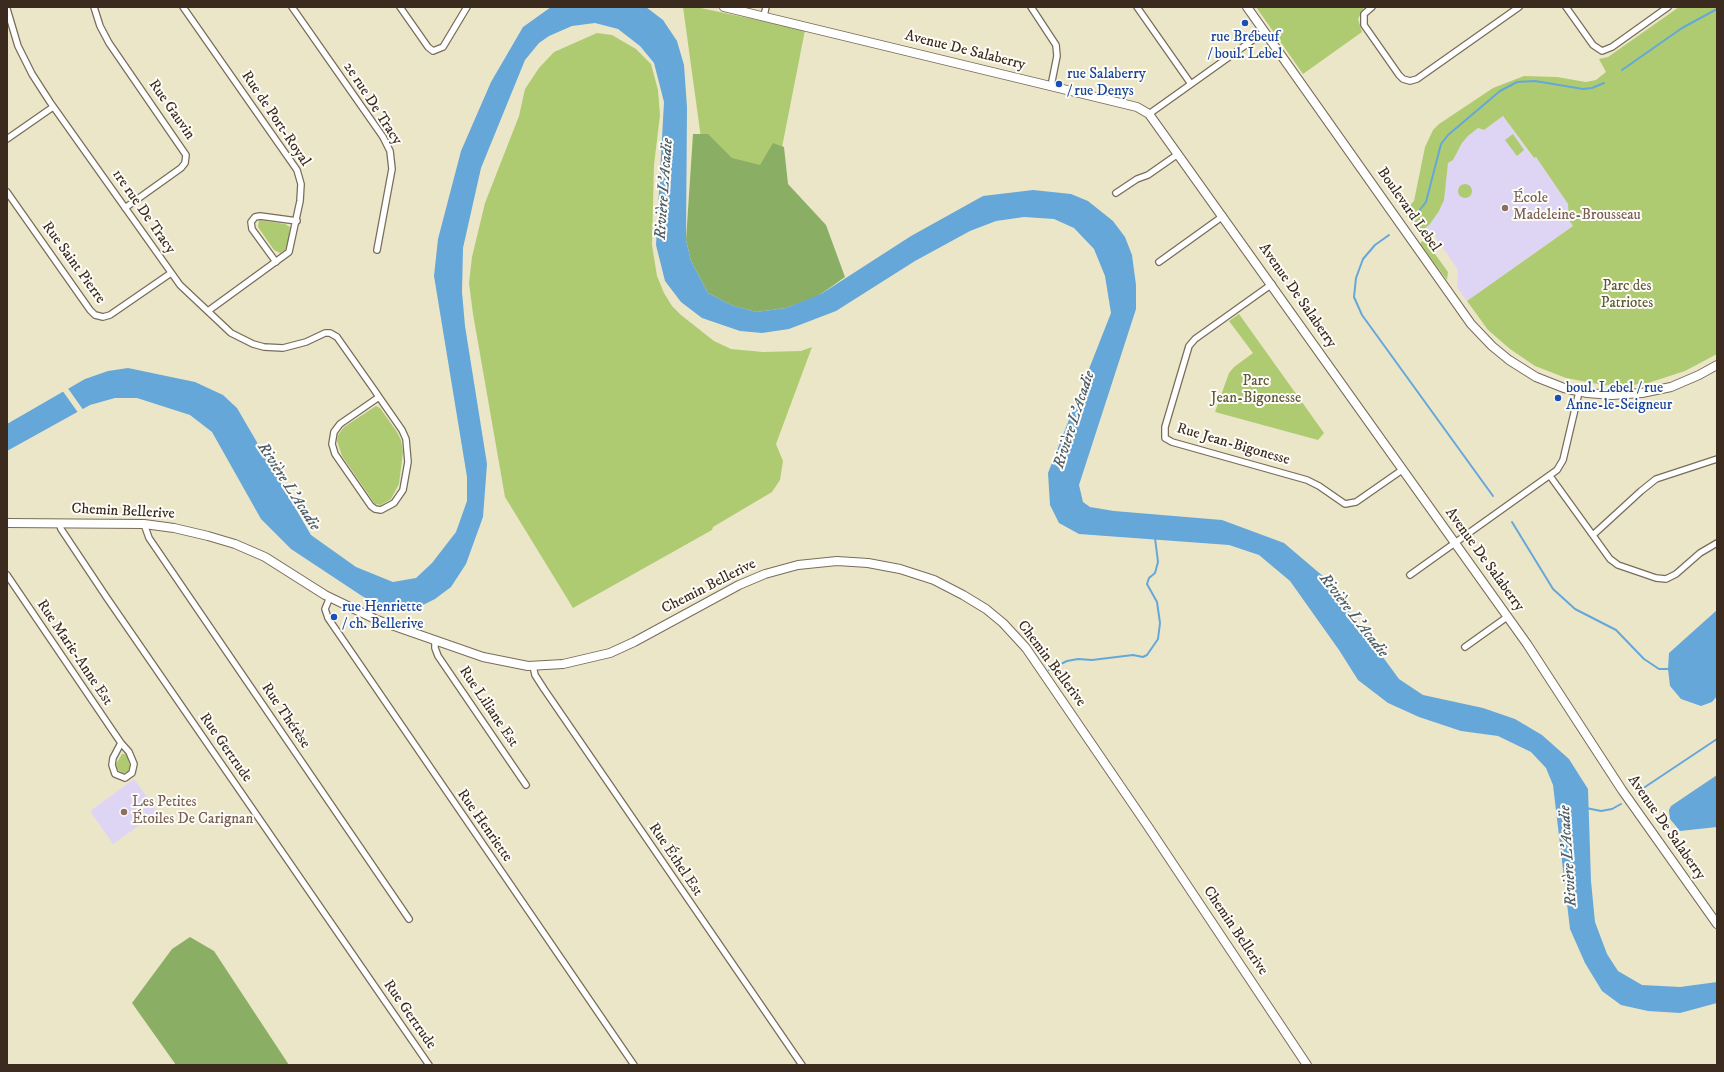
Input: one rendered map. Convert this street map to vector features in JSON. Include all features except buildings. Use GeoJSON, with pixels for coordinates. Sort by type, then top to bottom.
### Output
{"type":"FeatureCollection","features":[{"type":"Feature","properties":{"kind":"street","name":"Rue Gauvin"},"geometry":{"type":"LineString","coordinates":[[94,7],[100,26],[109,43],[186,155],[186,163],[181,168],[125,208]]}},
{"type":"Feature","properties":{"kind":"street","name":"Rue de Port-Royal"},"geometry":{"type":"LineString","coordinates":[[183,7],[299,173],[302,188],[291,250],[208,311]]}},
{"type":"Feature","properties":{"kind":"street","name":"2e rue De Tracy"},"geometry":{"type":"LineString","coordinates":[[292,7],[383,137],[390,151],[392,169],[377,250]]}},
{"type":"Feature","properties":{"kind":"street"},"geometry":{"type":"LineString","coordinates":[[400,7],[428,47],[433,51],[443,47],[467,7]]}},
{"type":"Feature","properties":{"kind":"street","name":"Avenue De Salaberry"},"geometry":{"type":"LineString","coordinates":[[724,7],[1137,107],[1149,114],[1272,284],[1507,617],[1622,790],[1717,924]]}},
{"type":"Feature","properties":{"kind":"street"},"geometry":{"type":"LineString","coordinates":[[764,16],[766,7]]}},
{"type":"Feature","properties":{"kind":"street"},"geometry":{"type":"LineString","coordinates":[[1031,7],[1056,45],[1057,56],[1051,86]]}},
{"type":"Feature","properties":{"kind":"street"},"geometry":{"type":"LineString","coordinates":[[1137,7],[1191,84]]}},
{"type":"Feature","properties":{"kind":"street","name":"Boulevard Lebel"},"geometry":{"type":"LineString","coordinates":[[1247,7],[1478,332],[1501,354],[1528,372],[1564,388],[1579,392],[1620,395],[1652,391],[1688,380],[1717,365]]}},
{"type":"Feature","properties":{"kind":"street"},"geometry":{"type":"LineString","coordinates":[[1372,7],[1364,14],[1364,25],[1399,75],[1403,79],[1410,81],[1417,79],[1519,7]]}},
{"type":"Feature","properties":{"kind":"street"},"geometry":{"type":"LineString","coordinates":[[1566,7],[1593,45],[1600,51],[1608,50],[1668,7]]}},
{"type":"Feature","properties":{"kind":"street","name":"1re rue De Tracy"},"geometry":{"type":"LineString","coordinates":[[7,8],[22,55],[53,107],[180,285],[236,336],[259,346],[278,348],[292,346],[330,333],[336,337],[379,397]]}},
{"type":"Feature","properties":{"kind":"street"},"geometry":{"type":"LineString","coordinates":[[1149,114],[1264,32]]}},
{"type":"Feature","properties":{"kind":"street"},"geometry":{"type":"LineString","coordinates":[[7,140],[53,107]]}},
{"type":"Feature","properties":{"kind":"street"},"geometry":{"type":"LineString","coordinates":[[1116,193],[1137,179],[1148,175],[1178,154]]}},
{"type":"Feature","properties":{"kind":"street","name":"Rue Saint Pierre"},"geometry":{"type":"LineString","coordinates":[[7,192],[95,315],[103,317],[110,315],[171,273]]}},
{"type":"Feature","properties":{"kind":"street"},"geometry":{"type":"LineString","coordinates":[[276,262],[252,229],[252,220],[260,216],[296,221]]}},
{"type":"Feature","properties":{"kind":"street"},"geometry":{"type":"LineString","coordinates":[[1159,262],[1223,216]]}},
{"type":"Feature","properties":{"kind":"street","name":"Rue Jean-Bigonesse"},"geometry":{"type":"LineString","coordinates":[[1272,284],[1195,339],[1189,346],[1164,427],[1165,438],[1172,442],[1307,480],[1320,486],[1338,501],[1345,504],[1356,502],[1402,470]]}},
{"type":"Feature","properties":{"kind":"street"},"geometry":{"type":"LineString","coordinates":[[1410,575],[1550,476],[1559,467],[1563,460],[1579,392]]}},
{"type":"Feature","properties":{"kind":"street"},"geometry":{"type":"LineString","coordinates":[[379,397],[404,433],[408,453],[406,477],[402,493],[394,503],[381,510],[375,509],[371,506],[338,458],[332,444],[334,432],[340,424],[379,397]]}},
{"type":"Feature","properties":{"kind":"street"},"geometry":{"type":"LineString","coordinates":[[1593,535],[1656,479],[1717,459]]}},
{"type":"Feature","properties":{"kind":"street"},"geometry":{"type":"LineString","coordinates":[[1550,476],[1615,564],[1661,579],[1673,576],[1700,553],[1717,543]]}},
{"type":"Feature","properties":{"kind":"street","name":"Chemin Bellerive"},"geometry":{"type":"LineString","coordinates":[[7,523],[144,524],[190,531],[241,547],[278,565],[330,597],[377,620],[492,660],[533,666],[571,663],[615,651],[739,585],[765,574],[798,565],[837,561],[874,563],[913,572],[948,586],[992,614],[1007,627],[1026,648],[1151,830],[1307,1065]]}},
{"type":"Feature","properties":{"kind":"street","name":"Rue Gertrude"},"geometry":{"type":"LineString","coordinates":[[59,523],[61,529],[107,598],[429,1065]]}},
{"type":"Feature","properties":{"kind":"street","name":"Rue Thérèse"},"geometry":{"type":"LineString","coordinates":[[144,524],[149,538],[409,919]]}},
{"type":"Feature","properties":{"kind":"street","name":"Rue Marie-Anne Est"},"geometry":{"type":"LineString","coordinates":[[7,576],[121,743],[132,756],[134,764],[132,772],[125,778],[116,774],[112,765],[113,758],[121,743]]}},
{"type":"Feature","properties":{"kind":"street","name":"Rue Henriette"},"geometry":{"type":"LineString","coordinates":[[330,597],[325,609],[328,618],[634,1065]]}},
{"type":"Feature","properties":{"kind":"street"},"geometry":{"type":"LineString","coordinates":[[1466,647],[1507,617]]}},
{"type":"Feature","properties":{"kind":"street","name":"Rue Liliane Est"},"geometry":{"type":"LineString","coordinates":[[435,641],[435,648],[438,656],[526,785]]}},
{"type":"Feature","properties":{"kind":"street","name":"Rue Éthel Est"},"geometry":{"type":"LineString","coordinates":[[533,666],[535,675],[544,689],[802,1065]]}},
{"type":"Feature","properties":{"kind":"shaded area","name":"École Madeleine-Brousseau"},"geometry":{"type":"Polygon","coordinates":[[[1503,116],[1533,158],[1536,157],[1568,204],[1570,219],[1573,226],[1467,301],[1457,287],[1458,272],[1456,267],[1434,235],[1429,232],[1422,231],[1435,217],[1442,206],[1448,163],[1453,160],[1462,143],[1478,128],[1484,130],[1503,116]]]}},
{"type":"Feature","properties":{"kind":"shaded area","name":"Les Petites Étoiles De Carignan"},"geometry":{"type":"Polygon","coordinates":[[[134,779],[158,812],[113,844],[90,811],[134,779]]]}},
{"type":"Feature","properties":{"kind":"green space"},"geometry":{"type":"Polygon","coordinates":[[[683,7],[696,7],[805,30],[777,173],[704,160],[683,7]]]}},
{"type":"Feature","properties":{"kind":"green space"},"geometry":{"type":"Polygon","coordinates":[[[1256,7],[1364,7],[1358,19],[1362,32],[1303,74],[1256,7]]]}},
{"type":"Feature","properties":{"kind":"green space","name":"Parc des Patriotes"},"geometry":{"type":"Polygon","coordinates":[[[1679,7],[1717,7],[1717,354],[1685,371],[1648,383],[1625,386],[1603,385],[1566,378],[1535,366],[1510,349],[1488,330],[1467,301],[1573,226],[1569,220],[1568,204],[1536,157],[1534,158],[1503,116],[1484,130],[1478,128],[1468,136],[1462,143],[1453,160],[1448,163],[1444,200],[1439,211],[1430,224],[1422,231],[1417,230],[1403,212],[1414,201],[1425,147],[1433,130],[1439,124],[1493,88],[1524,76],[1557,77],[1586,82],[1596,80],[1606,72],[1599,59],[1608,57],[1679,7]]]}},
{"type":"Feature","properties":{"kind":"green space"},"geometry":{"type":"Polygon","coordinates":[[[597,33],[612,35],[636,49],[651,64],[658,90],[660,115],[654,165],[652,245],[657,276],[664,293],[672,306],[714,341],[731,349],[763,352],[801,351],[812,347],[776,444],[783,461],[780,480],[772,492],[713,527],[712,530],[573,608],[505,497],[469,283],[472,257],[485,203],[519,116],[525,89],[539,68],[554,52],[597,33]]]}},
{"type":"Feature","properties":{"kind":"green space"},"geometry":{"type":"Polygon","coordinates":[[[693,134],[708,134],[732,158],[760,165],[773,143],[784,147],[788,184],[826,225],[845,277],[818,296],[786,308],[756,312],[731,305],[708,293],[691,261],[686,240],[693,134]]]}},
{"type":"Feature","properties":{"kind":"green space"},"geometry":{"type":"Polygon","coordinates":[[[1513,134],[1524,150],[1517,156],[1505,140],[1513,134]]]}},
{"type":"Feature","properties":{"kind":"green space"},"geometry":{"type":"Polygon","coordinates":[[[1465,184],[1470,186],[1472,191],[1470,196],[1465,198],[1460,196],[1458,191],[1460,186],[1465,184]]]}},
{"type":"Feature","properties":{"kind":"green space"},"geometry":{"type":"Polygon","coordinates":[[[259,220],[285,224],[290,227],[288,244],[285,250],[280,253],[274,250],[258,227],[259,220]]]}},
{"type":"Feature","properties":{"kind":"green space"},"geometry":{"type":"Polygon","coordinates":[[[1422,241],[1427,243],[1448,272],[1447,280],[1420,244],[1422,241]]]}},
{"type":"Feature","properties":{"kind":"green space","name":"Parc Jean-Bigonesse"},"geometry":{"type":"Polygon","coordinates":[[[1239,314],[1324,433],[1318,440],[1215,412],[1229,373],[1234,367],[1253,353],[1229,321],[1239,314]]]}},
{"type":"Feature","properties":{"kind":"green space"},"geometry":{"type":"Polygon","coordinates":[[[376,406],[380,408],[397,432],[401,440],[403,452],[399,484],[391,499],[381,505],[375,504],[342,456],[337,441],[338,435],[344,427],[376,406]]]}},
{"type":"Feature","properties":{"kind":"green space"},"geometry":{"type":"Polygon","coordinates":[[[122,754],[127,756],[130,766],[128,772],[123,773],[118,770],[116,764],[122,754]]]}},
{"type":"Feature","properties":{"kind":"green space"},"geometry":{"type":"Polygon","coordinates":[[[190,937],[214,951],[289,1065],[176,1065],[132,1003],[172,949],[190,937]]]}},
{"type":"Feature","properties":{"kind":"water","name":"Rivière L'Acadie"},"geometry":{"type":"Polygon","coordinates":[[[551,7],[646,7],[663,20],[677,41],[684,65],[687,107],[686,240],[691,261],[708,293],[731,305],[756,312],[786,308],[821,294],[911,236],[983,196],[1033,190],[1071,194],[1088,201],[1113,221],[1125,237],[1132,255],[1136,285],[1136,309],[1079,485],[1083,502],[1090,507],[1114,511],[1222,520],[1284,543],[1324,577],[1399,679],[1423,695],[1483,708],[1515,719],[1542,735],[1569,759],[1588,789],[1591,881],[1595,922],[1607,954],[1618,971],[1642,985],[1680,987],[1717,982],[1717,1003],[1680,1013],[1648,1011],[1621,1005],[1602,991],[1585,963],[1570,929],[1553,785],[1546,768],[1531,752],[1498,736],[1461,731],[1419,717],[1388,703],[1358,680],[1339,650],[1290,581],[1259,555],[1229,545],[1079,534],[1059,523],[1050,505],[1048,473],[1111,313],[1105,276],[1094,249],[1074,228],[1054,219],[1024,217],[996,221],[970,231],[915,261],[836,311],[789,329],[762,333],[740,331],[702,318],[681,302],[665,281],[656,245],[664,102],[654,63],[640,46],[618,29],[595,23],[572,26],[549,36],[539,43],[525,60],[481,168],[463,248],[462,292],[465,326],[487,464],[483,517],[466,564],[451,587],[435,599],[417,608],[389,611],[362,596],[291,549],[261,519],[212,432],[190,415],[137,398],[115,398],[90,405],[7,451],[7,424],[85,379],[108,371],[128,368],[195,382],[223,395],[237,408],[311,535],[356,567],[393,582],[416,578],[432,563],[456,532],[467,501],[467,477],[434,276],[438,239],[461,151],[491,82],[523,27],[551,7]]]}},
{"type":"Feature","properties":{"kind":"water"},"geometry":{"type":"Polygon","coordinates":[[[1717,610],[1717,696],[1712,702],[1701,706],[1681,699],[1670,686],[1668,669],[1669,653],[1717,610]]]}},
{"type":"Feature","properties":{"kind":"water"},"geometry":{"type":"Polygon","coordinates":[[[1717,775],[1717,827],[1680,831],[1670,819],[1669,810],[1671,806],[1717,775]]]}},
{"type":"Feature","properties":{"kind":"pier"},"geometry":{"type":"Polygon","coordinates":[[[67,387],[84,411],[79,414],[62,390],[67,387]]]}},
{"type":"Feature","properties":{"kind":"waterway"},"geometry":{"type":"LineString","coordinates":[[1622,70],[1682,28],[1717,9]]}},
{"type":"Feature","properties":{"kind":"waterway"},"geometry":{"type":"LineString","coordinates":[[1415,216],[1426,202],[1441,144],[1448,135],[1500,91],[1517,82],[1535,81],[1583,89],[1592,88],[1604,83]]}},
{"type":"Feature","properties":{"kind":"waterway"},"geometry":{"type":"LineString","coordinates":[[1389,235],[1375,245],[1363,259],[1356,278],[1354,297],[1362,315],[1493,496]]}},
{"type":"Feature","properties":{"kind":"waterway"},"geometry":{"type":"LineString","coordinates":[[1512,522],[1553,589],[1575,609],[1616,630],[1644,659],[1659,669],[1668,669]]}},
{"type":"Feature","properties":{"kind":"waterway"},"geometry":{"type":"LineString","coordinates":[[1049,670],[1067,661],[1078,659],[1092,660],[1133,655],[1143,657],[1147,655],[1158,639],[1160,623],[1157,602],[1147,584],[1149,578],[1155,573],[1158,562],[1155,538]]}},
{"type":"Feature","properties":{"kind":"waterway"},"geometry":{"type":"LineString","coordinates":[[1639,791],[1717,739]]}},
{"type":"Feature","properties":{"kind":"waterway"},"geometry":{"type":"LineString","coordinates":[[1586,808],[1601,811],[1612,809],[1621,804]]}},
{"type":"Feature","properties":{"kind":"place","name":"rue Brébeuf / boul. Lebel"},"geometry":{"type":"Point","coordinates":[1245,23]}},
{"type":"Feature","properties":{"kind":"place","name":"rue Salaberry / rue Denys"},"geometry":{"type":"Point","coordinates":[1059,84]}},
{"type":"Feature","properties":{"kind":"place","name":"École Madeleine-Brousseau"},"geometry":{"type":"Point","coordinates":[1505,208]}},
{"type":"Feature","properties":{"kind":"place","name":"boul. Lebel / rue Anne-le-Seigneur"},"geometry":{"type":"Point","coordinates":[1558,398]}},
{"type":"Feature","properties":{"kind":"place","name":"rue Henriette / ch. Bellerive"},"geometry":{"type":"Point","coordinates":[334,617]}},
{"type":"Feature","properties":{"kind":"place","name":"Les Petites Étoiles De Carignan"},"geometry":{"type":"Point","coordinates":[124,812]}}]}
